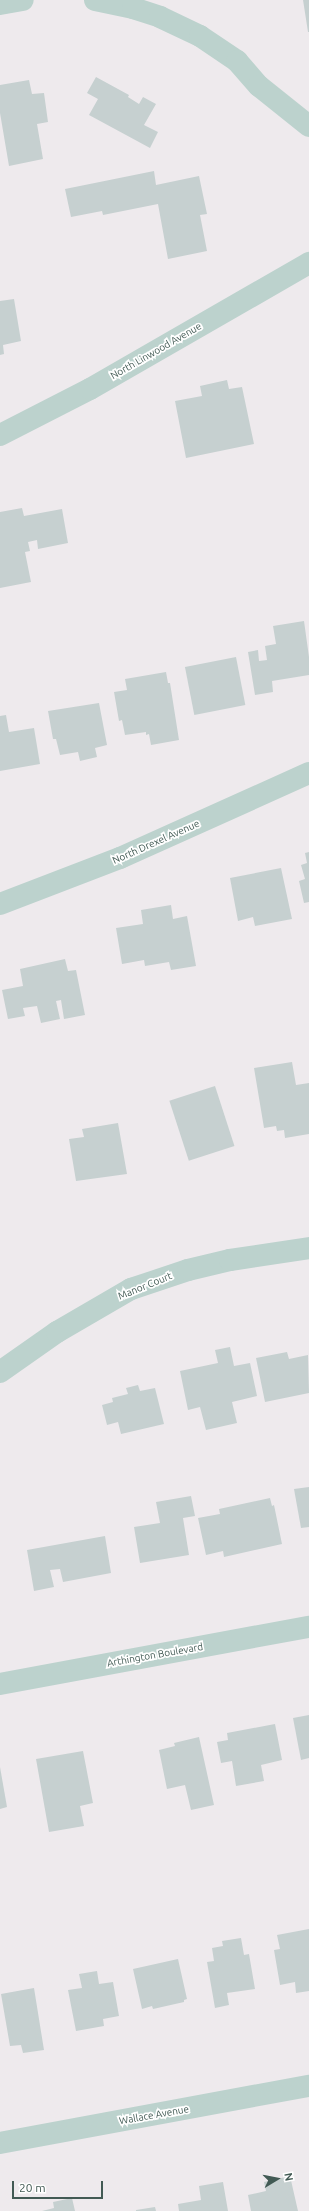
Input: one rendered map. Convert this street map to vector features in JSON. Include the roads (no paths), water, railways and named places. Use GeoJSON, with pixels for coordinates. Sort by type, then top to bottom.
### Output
{"type":"FeatureCollection","features":[{"type":"Feature","properties":{"kind":"street"},"geometry":{"type":"LineString","coordinates":[[0,4],[24,0]]}},
{"type":"Feature","properties":{"kind":"street"},"geometry":{"type":"LineString","coordinates":[[95,0],[133,8],[160,17],[200,36],[237,61],[259,86],[309,126]]}},
{"type":"Feature","properties":{"kind":"street","name":"North Linwood Avenue"},"geometry":{"type":"LineString","coordinates":[[0,435],[90,389],[309,263]]}},
{"type":"Feature","properties":{"kind":"street","name":"North Drexel Avenue"},"geometry":{"type":"LineString","coordinates":[[0,904],[120,858],[309,773]]}},
{"type":"Feature","properties":{"kind":"street","name":"Manor Court"},"geometry":{"type":"LineString","coordinates":[[0,1372],[57,1332],[131,1289],[216,1263],[261,1254],[309,1248]]}},
{"type":"Feature","properties":{"kind":"street","name":"Arthington Boulevard"},"geometry":{"type":"LineString","coordinates":[[0,1684],[309,1627]]}},
{"type":"Feature","properties":{"kind":"street","name":"Wallace Avenue"},"geometry":{"type":"LineString","coordinates":[[0,2143],[309,2086]]}}]}
